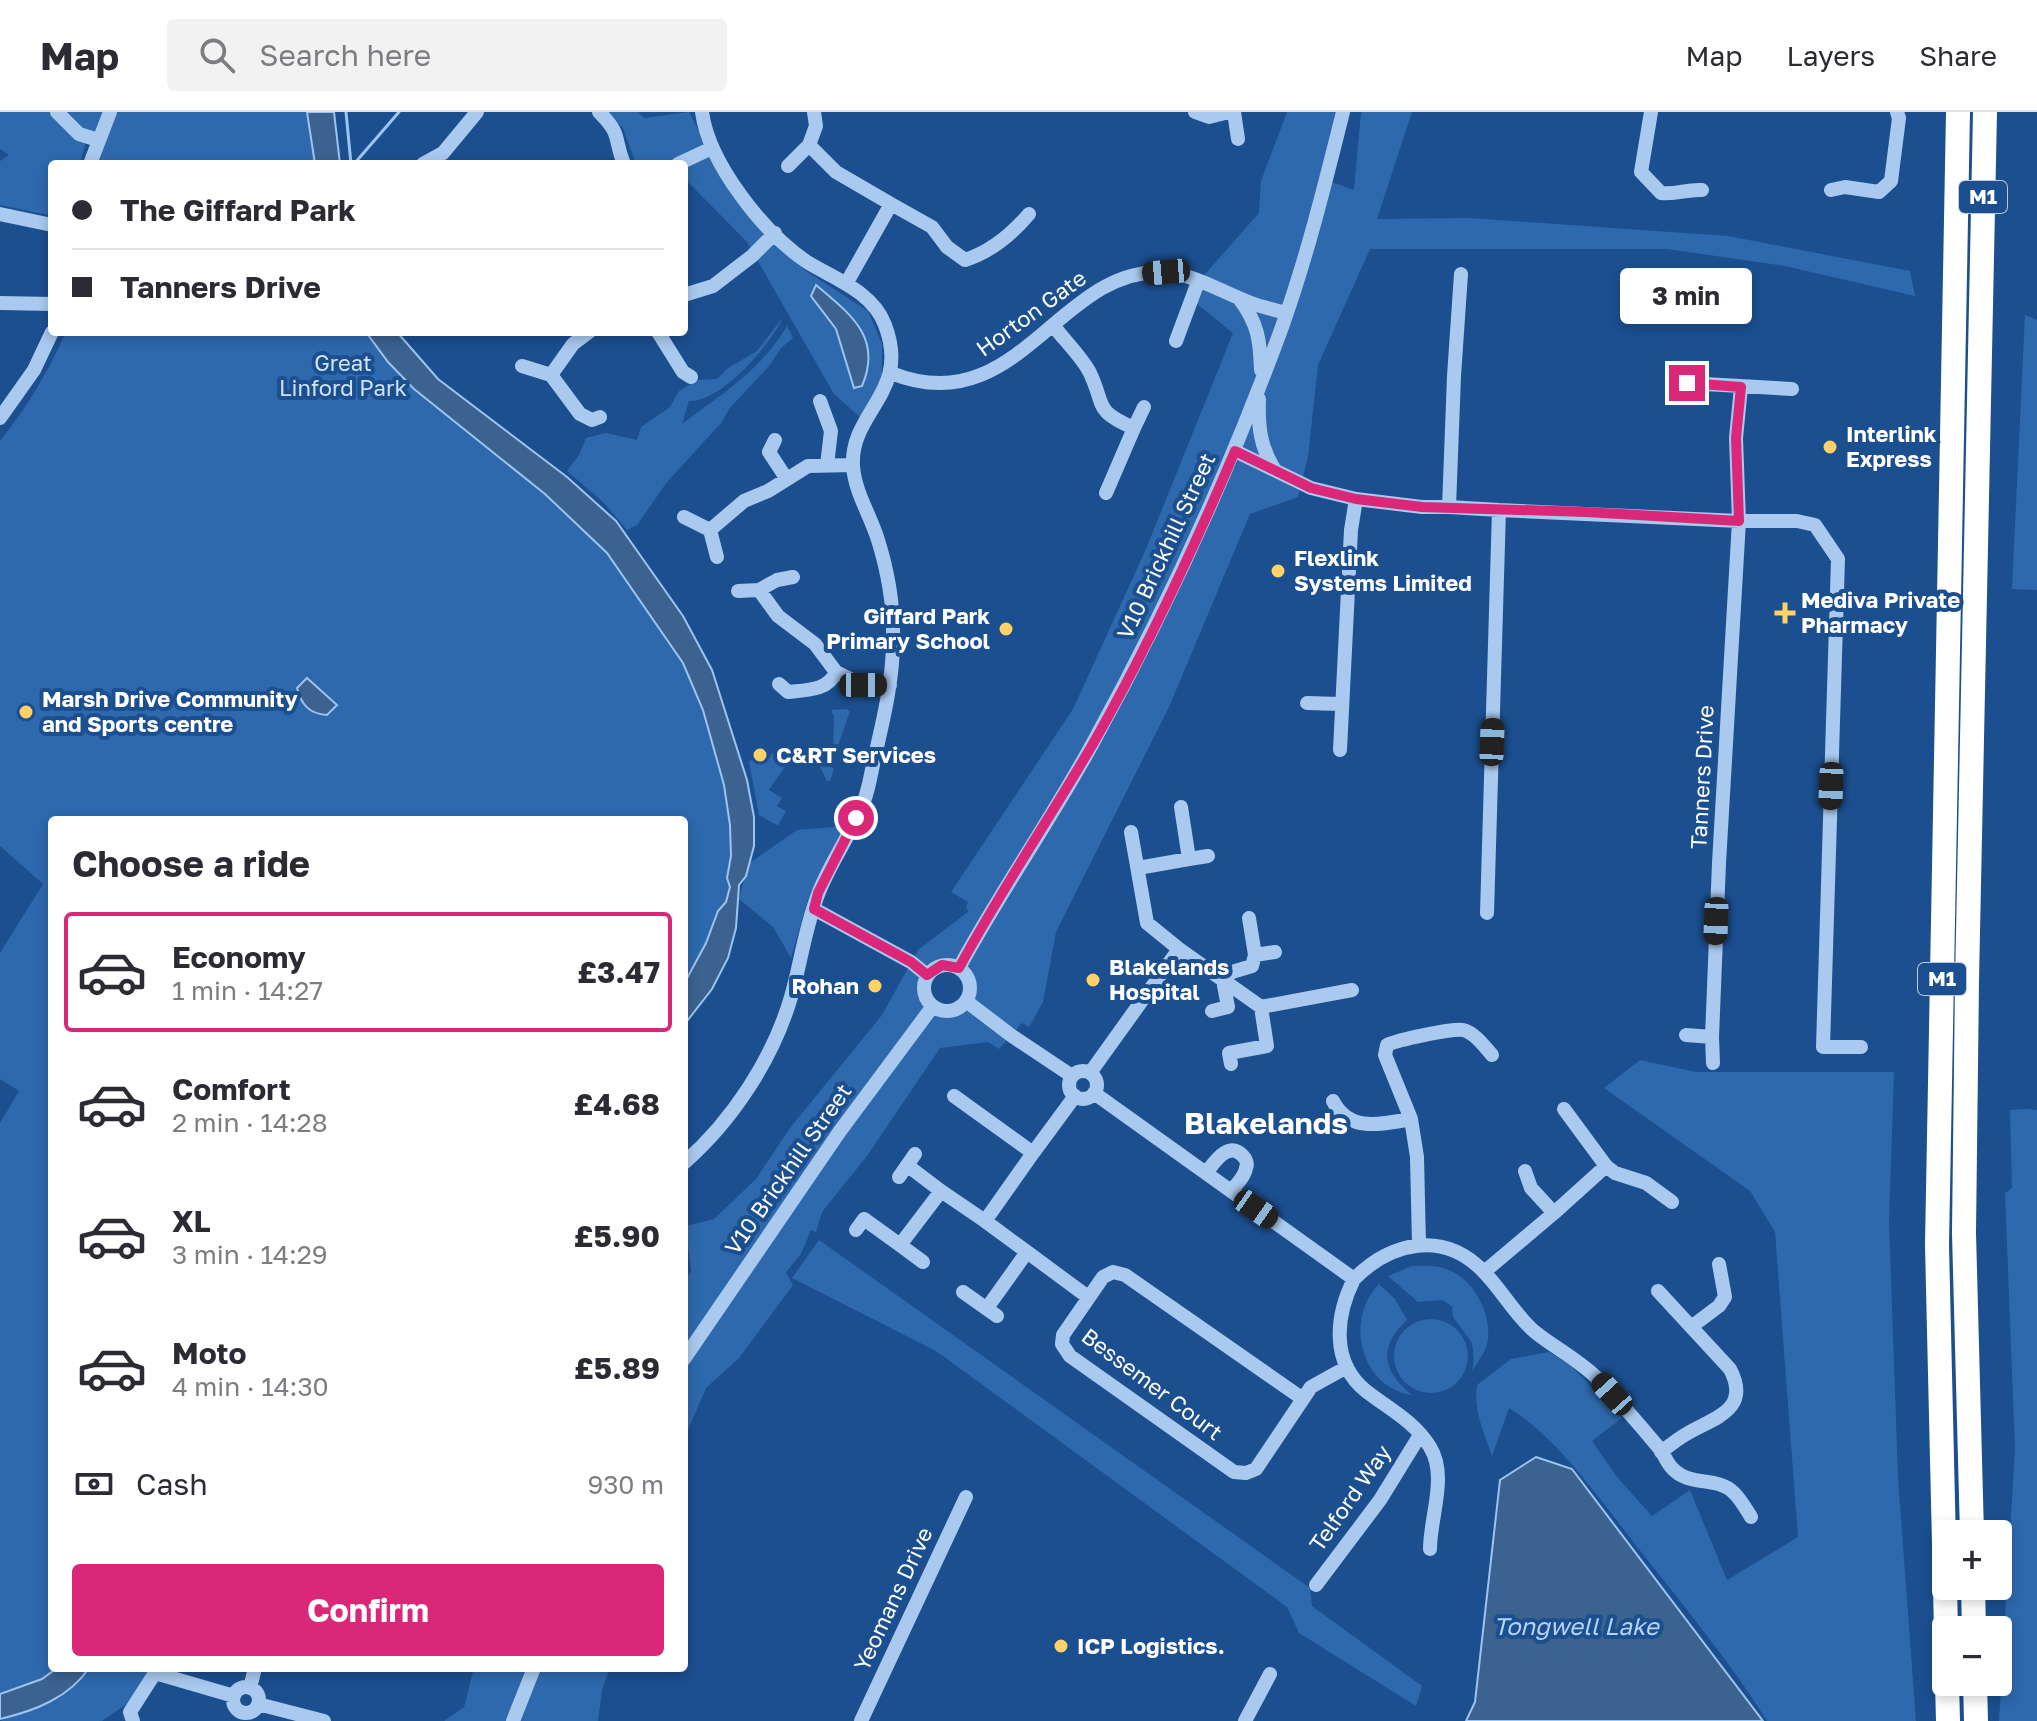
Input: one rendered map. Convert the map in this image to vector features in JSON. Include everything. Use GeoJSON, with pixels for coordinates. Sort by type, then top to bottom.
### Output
{"type":"FeatureCollection","features":[{"type":"Feature","properties":{"kind":"highway","name":"M1"},"geometry":{"type":"LineString","coordinates":[[1946,1616],[1937,1245],[1958,112]]}},
{"type":"Feature","properties":{"kind":"highway","name":"M1"},"geometry":{"type":"LineString","coordinates":[[1972,1520],[1964,1233],[1985,112]]}},
{"type":"Feature","properties":{"kind":"highway"},"geometry":{"type":"LineString","coordinates":[[1947,1696],[1948,1721]]}},
{"type":"Feature","properties":{"kind":"highway"},"geometry":{"type":"LineString","coordinates":[[1975,1696],[1976,1721]]}},
{"type":"Feature","properties":{"kind":"street"},"geometry":{"type":"LineString","coordinates":[[57,112],[79,134],[98,140]]}},
{"type":"Feature","properties":{"kind":"street"},"geometry":{"type":"LineString","coordinates":[[91,160],[110,112]]}},
{"type":"Feature","properties":{"kind":"street"},"geometry":{"type":"LineString","coordinates":[[430,160],[443,153],[477,112]]}},
{"type":"Feature","properties":{"kind":"street"},"geometry":{"type":"LineString","coordinates":[[599,112],[618,136],[623,160]]}},
{"type":"Feature","properties":{"kind":"street"},"geometry":{"type":"LineString","coordinates":[[688,1159],[729,1113],[760,1069],[790,1000],[818,893],[865,799],[890,685],[893,641],[891,595],[878,538],[857,490],[853,465],[855,443],[891,373],[885,323],[872,303],[805,260],[746,201],[712,148],[702,112]]}},
{"type":"Feature","properties":{"kind":"street"},"geometry":{"type":"LineString","coordinates":[[788,166],[809,145],[816,126],[814,112]]}},
{"type":"Feature","properties":{"kind":"street"},"geometry":{"type":"LineString","coordinates":[[1195,112],[1209,117],[1232,112],[1238,139]]}},
{"type":"Feature","properties":{"kind":"street","name":"V10 Brickhill Street"},"geometry":{"type":"LineString","coordinates":[[959,968],[989,912],[1094,741],[1206,519],[1235,451],[1286,313],[1310,238],[1343,112]]}},
{"type":"Feature","properties":{"kind":"street"},"geometry":{"type":"LineString","coordinates":[[1651,112],[1641,172],[1661,193],[1677,195],[1690,189],[1702,190]]}},
{"type":"Feature","properties":{"kind":"street"},"geometry":{"type":"LineString","coordinates":[[1831,190],[1845,187],[1879,192],[1891,181],[1899,118],[1897,112]]}},
{"type":"Feature","properties":{"kind":"street"},"geometry":{"type":"LineString","coordinates":[[809,145],[836,172],[932,227],[947,247],[965,260],[980,255],[1017,229],[1029,214]]}},
{"type":"Feature","properties":{"kind":"street"},"geometry":{"type":"LineString","coordinates":[[686,160],[712,148]]}},
{"type":"Feature","properties":{"kind":"street"},"geometry":{"type":"LineString","coordinates":[[846,284],[891,204]]}},
{"type":"Feature","properties":{"kind":"street"},"geometry":{"type":"LineString","coordinates":[[0,214],[48,224]]}},
{"type":"Feature","properties":{"kind":"street"},"geometry":{"type":"LineString","coordinates":[[688,294],[713,286],[752,256],[775,233]]}},
{"type":"Feature","properties":{"kind":"street","name":"Horton Gate"},"geometry":{"type":"LineString","coordinates":[[891,373],[906,379],[940,383],[973,379],[1002,367],[1106,287],[1141,275],[1166,272],[1286,313]]}},
{"type":"Feature","properties":{"kind":"street"},"geometry":{"type":"LineString","coordinates":[[1449,507],[1461,274]]}},
{"type":"Feature","properties":{"kind":"street"},"geometry":{"type":"LineString","coordinates":[[1176,341],[1198,282]]}},
{"type":"Feature","properties":{"kind":"street"},"geometry":{"type":"LineString","coordinates":[[1239,298],[1253,318],[1261,340],[1258,426],[1263,452],[1274,469]]}},
{"type":"Feature","properties":{"kind":"street"},"geometry":{"type":"LineString","coordinates":[[0,303],[48,304]]}},
{"type":"Feature","properties":{"kind":"street"},"geometry":{"type":"LineString","coordinates":[[1053,325],[1088,371],[1099,404],[1114,420],[1134,428]]}},
{"type":"Feature","properties":{"kind":"street"},"geometry":{"type":"LineString","coordinates":[[0,418],[34,370],[50,336]]}},
{"type":"Feature","properties":{"kind":"street"},"geometry":{"type":"LineString","coordinates":[[556,380],[573,344],[584,336]]}},
{"type":"Feature","properties":{"kind":"street"},"geometry":{"type":"LineString","coordinates":[[660,336],[683,372],[691,377]]}},
{"type":"Feature","properties":{"kind":"street"},"geometry":{"type":"LineString","coordinates":[[522,366],[556,380],[580,414],[592,420],[600,417]]}},
{"type":"Feature","properties":{"kind":"street"},"geometry":{"type":"LineString","coordinates":[[1687,383],[1792,389]]}},
{"type":"Feature","properties":{"kind":"street","name":"Tanners Drive"},"geometry":{"type":"LineString","coordinates":[[1713,1063],[1719,863],[1739,521],[1736,438],[1741,387]]}},
{"type":"Feature","properties":{"kind":"street"},"geometry":{"type":"LineString","coordinates":[[820,401],[831,431],[827,465]]}},
{"type":"Feature","properties":{"kind":"street"},"geometry":{"type":"LineString","coordinates":[[1106,493],[1144,407]]}},
{"type":"Feature","properties":{"kind":"street"},"geometry":{"type":"LineString","coordinates":[[775,440],[769,452],[786,478]]}},
{"type":"Feature","properties":{"kind":"street"},"geometry":{"type":"LineString","coordinates":[[1235,451],[1311,488],[1356,499],[1422,507],[1797,521],[1815,525],[1838,559],[1823,1047],[1861,1047]]}},
{"type":"Feature","properties":{"kind":"street"},"geometry":{"type":"LineString","coordinates":[[710,530],[744,501],[768,491],[808,466],[853,465]]}},
{"type":"Feature","properties":{"kind":"street"},"geometry":{"type":"LineString","coordinates":[[1340,750],[1351,530],[1356,499]]}},
{"type":"Feature","properties":{"kind":"street"},"geometry":{"type":"LineString","coordinates":[[1487,913],[1499,510]]}},
{"type":"Feature","properties":{"kind":"street"},"geometry":{"type":"LineString","coordinates":[[684,517],[710,530],[717,557]]}},
{"type":"Feature","properties":{"kind":"street"},"geometry":{"type":"LineString","coordinates":[[738,591],[759,590],[777,580],[793,577]]}},
{"type":"Feature","properties":{"kind":"street"},"geometry":{"type":"LineString","coordinates":[[759,590],[778,616],[815,644],[836,672],[863,685],[890,685]]}},
{"type":"Feature","properties":{"kind":"street"},"geometry":{"type":"LineString","coordinates":[[1837,626],[1886,627]]}},
{"type":"Feature","properties":{"kind":"street"},"geometry":{"type":"LineString","coordinates":[[779,684],[788,692],[816,689],[833,681],[836,672]]}},
{"type":"Feature","properties":{"kind":"street"},"geometry":{"type":"LineString","coordinates":[[1307,703],[1340,704]]}},
{"type":"Feature","properties":{"kind":"street"},"geometry":{"type":"LineString","coordinates":[[1181,807],[1189,859]]}},
{"type":"Feature","properties":{"kind":"street"},"geometry":{"type":"LineString","coordinates":[[1131,832],[1147,923],[1261,1007],[1267,1046],[1229,1053],[1231,1064]]}},
{"type":"Feature","properties":{"kind":"street"},"geometry":{"type":"LineString","coordinates":[[1138,868],[1208,856]]}},
{"type":"Feature","properties":{"kind":"street"},"geometry":{"type":"LineString","coordinates":[[814,909],[911,962],[927,975]]}},
{"type":"Feature","properties":{"kind":"street"},"geometry":{"type":"LineString","coordinates":[[1223,980],[1232,972],[1252,966],[1255,955],[1249,918]]}},
{"type":"Feature","properties":{"kind":"street"},"geometry":{"type":"LineString","coordinates":[[1090,1073],[1179,949]]}},
{"type":"Feature","properties":{"kind":"street"},"geometry":{"type":"LineString","coordinates":[[1255,955],[1275,952]]}},
{"type":"Feature","properties":{"kind":"street"},"geometry":{"type":"LineString","coordinates":[[942,965],[959,968],[970,983],[966,1001],[953,1010],[945,1011],[933,1006],[924,991],[927,975],[942,965]]}},
{"type":"Feature","properties":{"kind":"street"},"geometry":{"type":"LineString","coordinates":[[1212,1011],[1228,1007],[1223,980]]}},
{"type":"Feature","properties":{"kind":"street"},"geometry":{"type":"LineString","coordinates":[[1261,1007],[1352,990]]}},
{"type":"Feature","properties":{"kind":"street"},"geometry":{"type":"LineString","coordinates":[[966,1001],[1072,1076]]}},
{"type":"Feature","properties":{"kind":"street","name":"V10 Brickhill Street"},"geometry":{"type":"LineString","coordinates":[[688,1353],[840,1131],[933,1006]]}},
{"type":"Feature","properties":{"kind":"street"},"geometry":{"type":"LineString","coordinates":[[1419,1244],[1417,1157],[1411,1119],[1385,1055],[1387,1045],[1398,1039],[1462,1030],[1478,1039],[1492,1055]]}},
{"type":"Feature","properties":{"kind":"street"},"geometry":{"type":"LineString","coordinates":[[1686,1035],[1712,1037]]}},
{"type":"Feature","properties":{"kind":"street"},"geometry":{"type":"LineString","coordinates":[[1079,1072],[1090,1073],[1096,1080],[1094,1093],[1087,1098],[1075,1096],[1070,1086],[1072,1076],[1079,1072]]}},
{"type":"Feature","properties":{"kind":"street"},"geometry":{"type":"LineString","coordinates":[[1094,1093],[1354,1279]]}},
{"type":"Feature","properties":{"kind":"street"},"geometry":{"type":"LineString","coordinates":[[954,1096],[1033,1153]]}},
{"type":"Feature","properties":{"kind":"street"},"geometry":{"type":"LineString","coordinates":[[985,1221],[1075,1096]]}},
{"type":"Feature","properties":{"kind":"street"},"geometry":{"type":"LineString","coordinates":[[1333,1101],[1338,1111],[1354,1122],[1371,1126],[1411,1119]]}},
{"type":"Feature","properties":{"kind":"street"},"geometry":{"type":"LineString","coordinates":[[1564,1109],[1606,1166],[1615,1173],[1646,1183],[1672,1202]]}},
{"type":"Feature","properties":{"kind":"street"},"geometry":{"type":"LineString","coordinates":[[1206,1173],[1226,1152],[1242,1155],[1246,1160],[1246,1170],[1231,1191]]}},
{"type":"Feature","properties":{"kind":"street"},"geometry":{"type":"LineString","coordinates":[[907,1166],[1088,1297]]}},
{"type":"Feature","properties":{"kind":"street"},"geometry":{"type":"LineString","coordinates":[[1484,1272],[1606,1166]]}},
{"type":"Feature","properties":{"kind":"street"},"geometry":{"type":"LineString","coordinates":[[1525,1171],[1531,1188],[1554,1213]]}},
{"type":"Feature","properties":{"kind":"street"},"geometry":{"type":"LineString","coordinates":[[900,1245],[941,1191]]}},
{"type":"Feature","properties":{"kind":"street"},"geometry":{"type":"LineString","coordinates":[[856,1230],[864,1219],[923,1262]]}},
{"type":"Feature","properties":{"kind":"street"},"geometry":{"type":"LineString","coordinates":[[1430,1549],[1438,1476],[1431,1449],[1403,1416],[1363,1389],[1347,1367],[1338,1336],[1342,1302],[1354,1279],[1368,1265],[1392,1250],[1419,1244],[1444,1248],[1469,1259],[1536,1333],[1560,1347],[1596,1377],[1672,1469],[1688,1481],[1718,1484],[1733,1491],[1751,1517]]}},
{"type":"Feature","properties":{"kind":"street"},"geometry":{"type":"LineString","coordinates":[[963,1292],[992,1312],[1027,1252]]}},
{"type":"Feature","properties":{"kind":"street"},"geometry":{"type":"LineString","coordinates":[[1691,1327],[1719,1306],[1725,1297],[1719,1264]]}},
{"type":"Feature","properties":{"kind":"street","name":"Bessemer Court"},"geometry":{"type":"LineString","coordinates":[[1303,1399],[1125,1275],[1113,1272],[1103,1277],[1063,1335],[1062,1344],[1070,1356],[1234,1472],[1246,1473],[1256,1469],[1303,1399],[1311,1387],[1347,1367]]}},
{"type":"Feature","properties":{"kind":"street"},"geometry":{"type":"LineString","coordinates":[[1658,1291],[1730,1369],[1736,1380],[1737,1394],[1722,1416],[1686,1434],[1661,1452]]}},
{"type":"Feature","properties":{"kind":"street","name":"Telford Way"},"geometry":{"type":"LineString","coordinates":[[1316,1585],[1380,1500],[1420,1435]]}},
{"type":"Feature","properties":{"kind":"street","name":"Yeomans Drive"},"geometry":{"type":"LineString","coordinates":[[861,1721],[966,1497]]}},
{"type":"Feature","properties":{"kind":"street"},"geometry":{"type":"LineString","coordinates":[[133,1721],[130,1712],[154,1672]]}},
{"type":"Feature","properties":{"kind":"street"},"geometry":{"type":"LineString","coordinates":[[158,1672],[234,1696]]}},
{"type":"Feature","properties":{"kind":"street"},"geometry":{"type":"LineString","coordinates":[[250,1688],[254,1672]]}},
{"type":"Feature","properties":{"kind":"street"},"geometry":{"type":"LineString","coordinates":[[513,1721],[532,1672]]}},
{"type":"Feature","properties":{"kind":"street"},"geometry":{"type":"LineString","coordinates":[[1245,1721],[1270,1674]]}},
{"type":"Feature","properties":{"kind":"street"},"geometry":{"type":"LineString","coordinates":[[242,1688],[250,1688],[256,1692],[258,1704],[241,1717],[234,1696],[242,1688]]}},
{"type":"Feature","properties":{"kind":"street"},"geometry":{"type":"LineString","coordinates":[[258,1704],[324,1721]]}},
{"type":"Feature","properties":{"kind":"green space"},"geometry":{"type":"Polygon","coordinates":[[[0,112],[307,112],[314,160],[91,160],[97,140],[87,137],[81,160],[48,160],[48,215],[0,205],[0,161],[9,155],[0,149],[0,112]]]}},
{"type":"Feature","properties":{"kind":"green space"},"geometry":{"type":"Polygon","coordinates":[[[606,112],[638,112],[644,118],[689,112],[733,197],[803,269],[868,311],[882,344],[882,375],[862,419],[834,394],[747,242],[688,183],[688,160],[635,160],[623,128],[606,112]]]}},
{"type":"Feature","properties":{"kind":"green space"},"geometry":{"type":"Polygon","coordinates":[[[1287,112],[1343,112],[1326,180],[1354,190],[1361,112],[1412,112],[1377,219],[1469,218],[1728,236],[1910,271],[1915,296],[1785,266],[1667,249],[1370,249],[1318,365],[1308,457],[1298,497],[1250,514],[1169,707],[1056,932],[1043,1002],[1029,1027],[1022,1023],[999,1049],[988,1042],[940,1048],[867,1156],[822,1212],[816,1232],[811,1230],[801,1254],[786,1272],[793,1285],[739,1358],[706,1388],[688,1430],[688,1275],[691,1272],[688,1226],[714,1219],[756,1179],[790,1128],[882,1015],[918,950],[969,911],[966,908],[968,902],[951,892],[1073,709],[1146,549],[1233,333],[1191,299],[1198,282],[1259,213],[1261,181],[1287,112]],[[946,964],[932,969],[924,983],[930,1003],[947,1010],[961,1006],[970,989],[964,972],[946,964]]]}},
{"type":"Feature","properties":{"kind":"green space"},"geometry":{"type":"Polygon","coordinates":[[[2025,315],[2037,320],[2037,590],[2012,589],[2025,315]]]}},
{"type":"Feature","properties":{"kind":"green space"},"geometry":{"type":"Polygon","coordinates":[[[783,317],[768,342],[729,383],[715,393],[689,401],[682,424],[753,369],[787,326],[793,338],[781,348],[770,365],[729,409],[722,422],[667,482],[637,525],[627,530],[603,502],[567,471],[579,455],[586,438],[606,433],[637,440],[641,427],[670,407],[679,391],[697,380],[717,379],[728,368],[757,351],[783,317]]]}},
{"type":"Feature","properties":{"kind":"green space","name":"Great Linford Park"},"geometry":{"type":"Polygon","coordinates":[[[64,336],[369,336],[414,389],[545,494],[607,553],[683,663],[703,710],[724,785],[730,825],[731,856],[727,878],[730,887],[726,902],[718,912],[688,977],[688,816],[48,816],[48,1672],[52,1672],[42,1679],[0,1694],[0,1123],[19,1091],[0,1079],[0,953],[43,884],[0,846],[0,441],[20,415],[64,336]]]}},
{"type":"Feature","properties":{"kind":"green space"},"geometry":{"type":"Polygon","coordinates":[[[831,710],[850,711],[831,767],[834,769],[830,781],[827,781],[818,763],[826,767],[833,753],[834,716],[831,710]]]}},
{"type":"Feature","properties":{"kind":"green space"},"geometry":{"type":"Polygon","coordinates":[[[772,753],[789,761],[769,790],[782,798],[777,806],[786,811],[778,826],[759,815],[749,762],[757,759],[766,763],[772,753]]]}},
{"type":"Feature","properties":{"kind":"green space"},"geometry":{"type":"Polygon","coordinates":[[[848,826],[808,899],[791,958],[773,927],[739,899],[748,864],[797,830],[848,826]]]}},
{"type":"Feature","properties":{"kind":"green space"},"geometry":{"type":"Polygon","coordinates":[[[1640,1060],[1696,1072],[1894,1072],[1889,1221],[1898,1478],[1916,1721],[1767,1721],[1688,1611],[1562,1453],[1527,1420],[1509,1408],[1492,1456],[1478,1412],[1477,1385],[1511,1359],[1549,1352],[1571,1366],[1622,1418],[1592,1441],[1617,1477],[1652,1516],[1690,1490],[1727,1580],[1798,1537],[1775,1232],[1750,1191],[1604,1088],[1640,1060]]]}},
{"type":"Feature","properties":{"kind":"green space"},"geometry":{"type":"Polygon","coordinates":[[[2010,1110],[2037,1110],[2037,1721],[1999,1721],[2000,1696],[2012,1696],[2012,1616],[2005,1616],[2006,1600],[2012,1600],[2011,1520],[2015,1449],[2005,1193],[2012,1188],[2010,1110]]]}},
{"type":"Feature","properties":{"kind":"green space"},"geometry":{"type":"Polygon","coordinates":[[[819,1240],[1310,1588],[1312,1606],[1422,1686],[1416,1706],[1299,1633],[1287,1607],[936,1351],[792,1278],[819,1240]]]}},
{"type":"Feature","properties":{"kind":"green space"},"geometry":{"type":"Polygon","coordinates":[[[1412,1266],[1443,1268],[1454,1272],[1472,1287],[1484,1309],[1488,1333],[1485,1351],[1472,1371],[1472,1343],[1453,1317],[1452,1306],[1442,1300],[1418,1302],[1388,1276],[1412,1266]]]}},
{"type":"Feature","properties":{"kind":"green space"},"geometry":{"type":"Polygon","coordinates":[[[1379,1284],[1395,1299],[1407,1320],[1391,1340],[1387,1359],[1394,1377],[1412,1395],[1394,1389],[1380,1379],[1369,1366],[1363,1350],[1360,1332],[1362,1315],[1368,1298],[1379,1284]]]}},
{"type":"Feature","properties":{"kind":"green space"},"geometry":{"type":"Polygon","coordinates":[[[1424,1319],[1438,1319],[1452,1325],[1462,1335],[1468,1356],[1462,1377],[1452,1387],[1438,1393],[1424,1393],[1410,1387],[1400,1377],[1394,1363],[1394,1349],[1400,1335],[1410,1325],[1424,1319]]]}},
{"type":"Feature","properties":{"kind":"green space"},"geometry":{"type":"Polygon","coordinates":[[[85,1672],[149,1672],[131,1701],[102,1721],[0,1721],[61,1696],[85,1672]]]}},
{"type":"Feature","properties":{"kind":"green space"},"geometry":{"type":"Polygon","coordinates":[[[473,1672],[609,1672],[602,1690],[598,1721],[444,1721],[464,1707],[473,1672]]]}},
{"type":"Feature","properties":{"kind":"water"},"geometry":{"type":"Polygon","coordinates":[[[307,112],[334,112],[340,160],[314,160],[307,112]]]}},
{"type":"Feature","properties":{"kind":"water"},"geometry":{"type":"Polygon","coordinates":[[[816,285],[851,317],[866,340],[867,369],[862,386],[854,388],[836,329],[811,296],[816,285]]]}},
{"type":"Feature","properties":{"kind":"water"},"geometry":{"type":"Polygon","coordinates":[[[369,336],[400,336],[438,379],[567,477],[616,521],[683,616],[712,670],[747,780],[754,817],[754,846],[746,876],[739,885],[736,928],[728,958],[712,989],[688,1020],[688,977],[706,943],[718,911],[726,902],[731,856],[724,785],[703,710],[683,663],[607,553],[545,494],[414,389],[369,336]]]}},
{"type":"Feature","properties":{"kind":"water"},"geometry":{"type":"Polygon","coordinates":[[[307,678],[337,705],[327,715],[311,710],[301,699],[297,688],[307,678]]]}},
{"type":"Feature","properties":{"kind":"water","name":"Tongwell Lake"},"geometry":{"type":"Polygon","coordinates":[[[1536,1457],[1572,1469],[1763,1721],[1466,1721],[1475,1702],[1500,1480],[1536,1457]]]}},
{"type":"Feature","properties":{"kind":"water"},"geometry":{"type":"Polygon","coordinates":[[[52,1672],[86,1672],[71,1688],[50,1702],[0,1719],[0,1694],[42,1679],[52,1672]]]}},
{"type":"Feature","properties":{"kind":"waterway"},"geometry":{"type":"LineString","coordinates":[[346,112],[351,160]]}},
{"type":"Feature","properties":{"kind":"waterway"},"geometry":{"type":"LineString","coordinates":[[357,160],[399,112]]}},
{"type":"Feature","properties":{"kind":"place","name":"Interlink Express"},"geometry":{"type":"Point","coordinates":[1830,447]}},
{"type":"Feature","properties":{"kind":"place","name":"Flexlink Systems Limited"},"geometry":{"type":"Point","coordinates":[1278,571]}},
{"type":"Feature","properties":{"kind":"place","name":"Mediva Private Pharmacy"},"geometry":{"type":"Point","coordinates":[1785,613]}},
{"type":"Feature","properties":{"kind":"place","name":"Giffard Park Primary School"},"geometry":{"type":"Point","coordinates":[1006,629]}},
{"type":"Feature","properties":{"kind":"place","name":"Marsh Drive Community and Sports centre"},"geometry":{"type":"Point","coordinates":[26,712]}},
{"type":"Feature","properties":{"kind":"place","name":"C&RT Services"},"geometry":{"type":"Point","coordinates":[760,755]}},
{"type":"Feature","properties":{"kind":"place","name":"Blakelands Hospital"},"geometry":{"type":"Point","coordinates":[1093,980]}},
{"type":"Feature","properties":{"kind":"place","name":"Rohan"},"geometry":{"type":"Point","coordinates":[875,986]}},
{"type":"Feature","properties":{"kind":"place","name":"ICP Logistics."},"geometry":{"type":"Point","coordinates":[1061,1646]}},
{"type":"Feature","properties":{"kind":"district","name":"Blakelands"},"geometry":{"type":"Point","coordinates":[1266,1124]}},
{"type":"Feature","properties":{"kind":"route"},"geometry":{"type":"LineString","coordinates":[[856,818],[818,893],[814,909],[911,962],[927,975],[942,965],[959,968],[989,912],[1094,741],[1167,600],[1235,451],[1311,488],[1356,499],[1422,507],[1739,521],[1736,438],[1741,387],[1687,383]]}}]}
